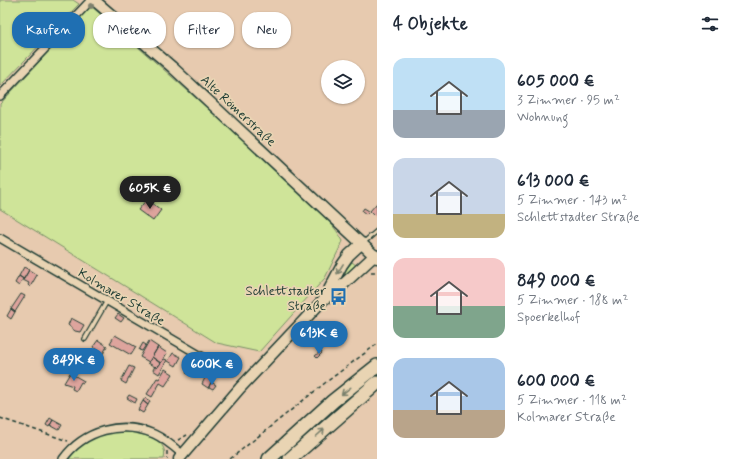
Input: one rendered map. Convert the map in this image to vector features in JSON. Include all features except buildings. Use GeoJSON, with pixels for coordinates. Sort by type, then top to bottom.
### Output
{"type":"FeatureCollection","features":[{"type":"Feature","properties":{"kind":"highway"},"geometry":{"type":"LineString","coordinates":[[269,459],[333,401],[377,366]]}},
{"type":"Feature","properties":{"kind":"highway"},"geometry":{"type":"LineString","coordinates":[[290,459],[377,383]]}},
{"type":"Feature","properties":{"kind":"street"},"geometry":{"type":"LineString","coordinates":[[0,96],[93,0]]}},
{"type":"Feature","properties":{"kind":"street","name":"Alte Römerstraße"},"geometry":{"type":"LineString","coordinates":[[93,0],[172,67],[376,257]]}},
{"type":"Feature","properties":{"kind":"street","name":"Kolmarer Straße"},"geometry":{"type":"LineString","coordinates":[[0,238],[220,368],[233,371]]}},
{"type":"Feature","properties":{"kind":"street"},"geometry":{"type":"LineString","coordinates":[[324,299],[342,265],[349,255],[362,244]]}},
{"type":"Feature","properties":{"kind":"street"},"geometry":{"type":"LineString","coordinates":[[63,459],[84,439],[102,430],[133,428],[154,434],[181,456],[240,388],[324,299],[335,292],[376,257]]}},
{"type":"Feature","properties":{"kind":"lane"},"geometry":{"type":"LineString","coordinates":[[362,244],[377,231]]}},
{"type":"Feature","properties":{"kind":"lane"},"geometry":{"type":"LineString","coordinates":[[85,339],[107,301]]}},
{"type":"Feature","properties":{"kind":"path"},"geometry":{"type":"LineString","coordinates":[[366,274],[377,272]]}},
{"type":"Feature","properties":{"kind":"path"},"geometry":{"type":"LineString","coordinates":[[230,459],[325,382],[377,344]]}},
{"type":"Feature","properties":{"kind":"path"},"geometry":{"type":"LineString","coordinates":[[0,418],[76,445]]}},
{"type":"Feature","properties":{"kind":"green space"},"geometry":{"type":"Polygon","coordinates":[[[0,0],[73,0],[79,4],[71,12],[12,12],[12,48],[37,48],[0,86],[0,0]]]}},
{"type":"Feature","properties":{"kind":"green space"},"geometry":{"type":"Polygon","coordinates":[[[91,6],[98,12],[93,12],[93,48],[139,48],[319,210],[343,241],[325,278],[259,352],[217,343],[0,209],[0,104],[52,48],[85,48],[85,12],[91,6]]]}},
{"type":"Feature","properties":{"kind":"green space"},"geometry":{"type":"Polygon","coordinates":[[[352,262],[357,266],[338,283],[337,281],[352,262]]]}},
{"type":"Feature","properties":{"kind":"green space"},"geometry":{"type":"Polygon","coordinates":[[[121,431],[143,435],[157,441],[162,445],[164,459],[69,459],[79,447],[92,439],[98,436],[121,431]]]}},
{"type":"Feature","properties":{"kind":"place","name":"Schlettstadter Straße"},"geometry":{"type":"Point","coordinates":[339,297]}}]}
